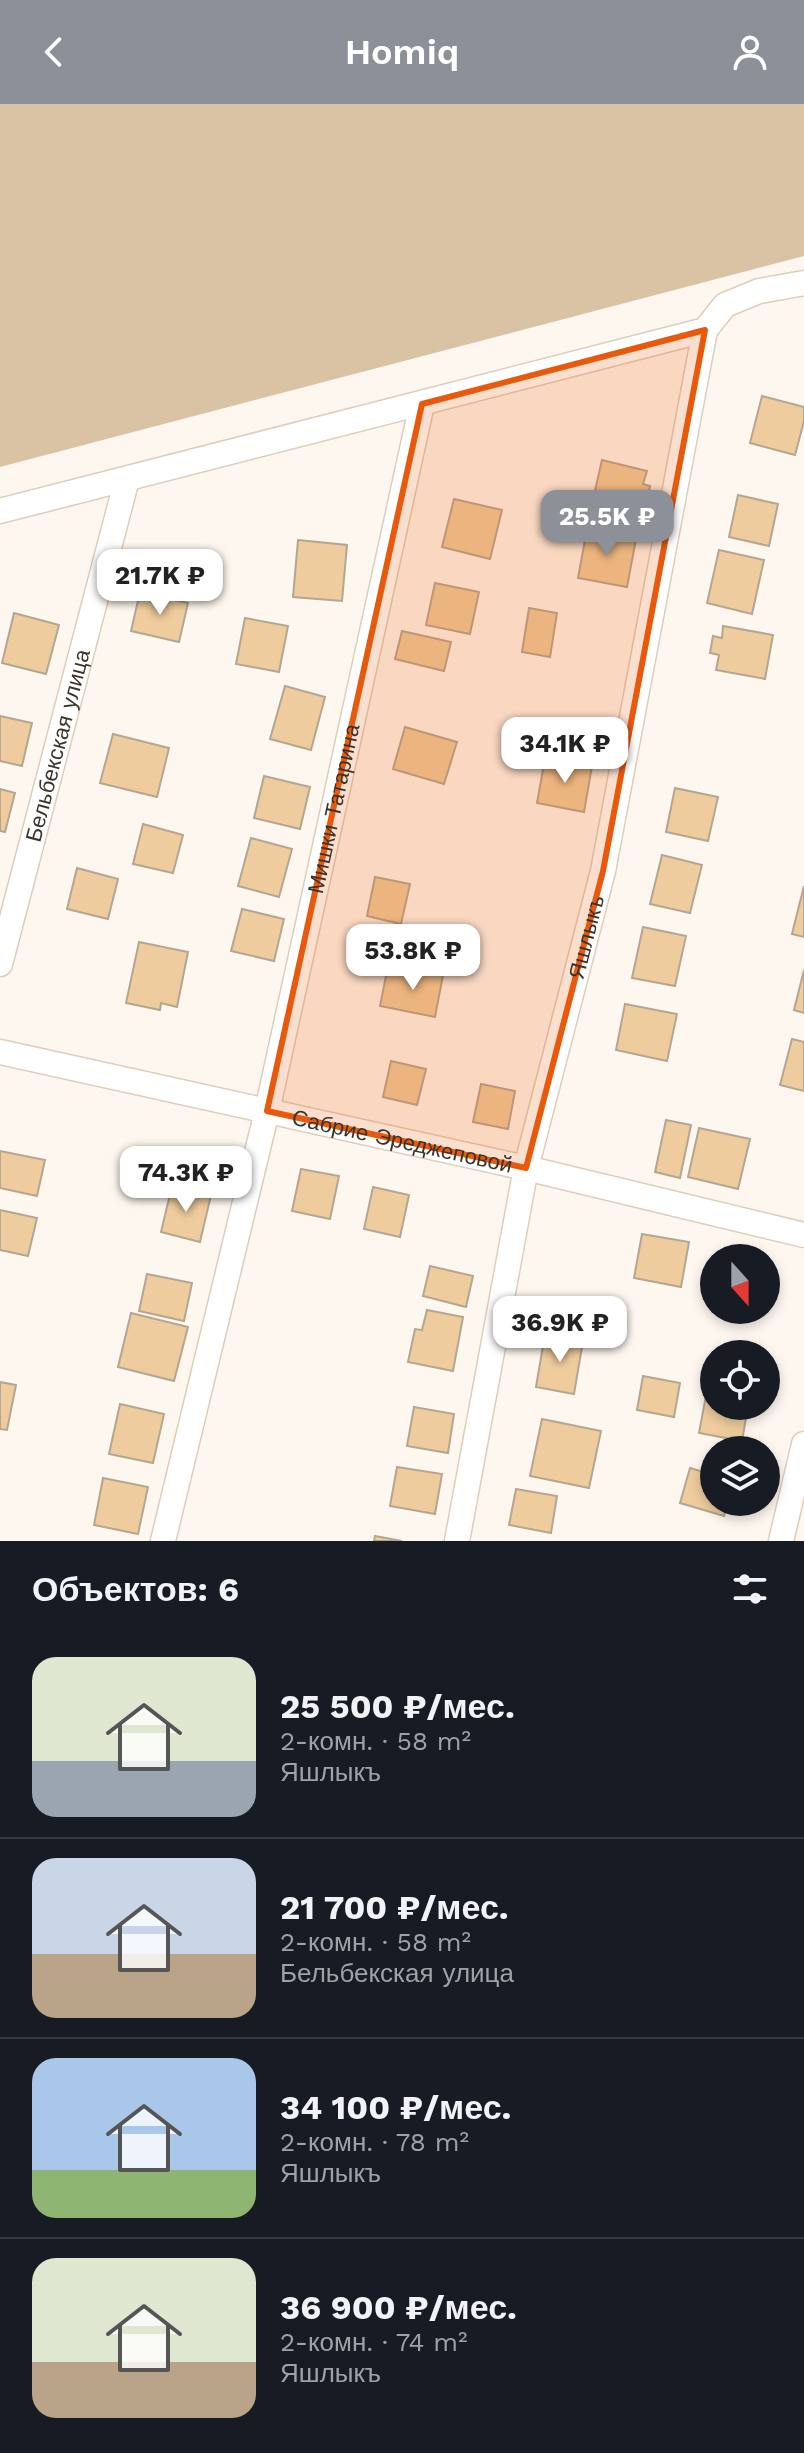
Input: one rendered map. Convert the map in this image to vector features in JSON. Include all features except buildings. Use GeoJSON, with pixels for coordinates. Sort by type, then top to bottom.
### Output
{"type":"FeatureCollection","features":[{"type":"Feature","properties":{"kind":"street"},"geometry":{"type":"LineString","coordinates":[[0,511],[705,330],[725,305],[759,291],[804,283]]}},
{"type":"Feature","properties":{"kind":"street","name":"Яшлыкъ"},"geometry":{"type":"LineString","coordinates":[[457,1541],[526,1168],[603,871],[705,330]]}},
{"type":"Feature","properties":{"kind":"street","name":"Мишки Татарина"},"geometry":{"type":"LineString","coordinates":[[163,1541],[267,1111],[422,404]]}},
{"type":"Feature","properties":{"kind":"street","name":"Бельбекская улица"},"geometry":{"type":"LineString","coordinates":[[0,964],[127,479]]}},
{"type":"Feature","properties":{"kind":"street","name":"Сабрие Эреджеповой"},"geometry":{"type":"LineString","coordinates":[[0,1052],[526,1168],[804,1235]]}},
{"type":"Feature","properties":{"kind":"street"},"geometry":{"type":"LineString","coordinates":[[781,1541],[804,1444]]}},
{"type":"Feature","properties":{"kind":"highlighted area"},"geometry":{"type":"Polygon","coordinates":[[[705,330],[603,871],[526,1168],[267,1111],[422,404],[705,330]]]}},
{"type":"Feature","properties":{"kind":"shaded area"},"geometry":{"type":"Polygon","coordinates":[[[0,104],[804,104],[804,256],[0,467],[0,104]]]}}]}
